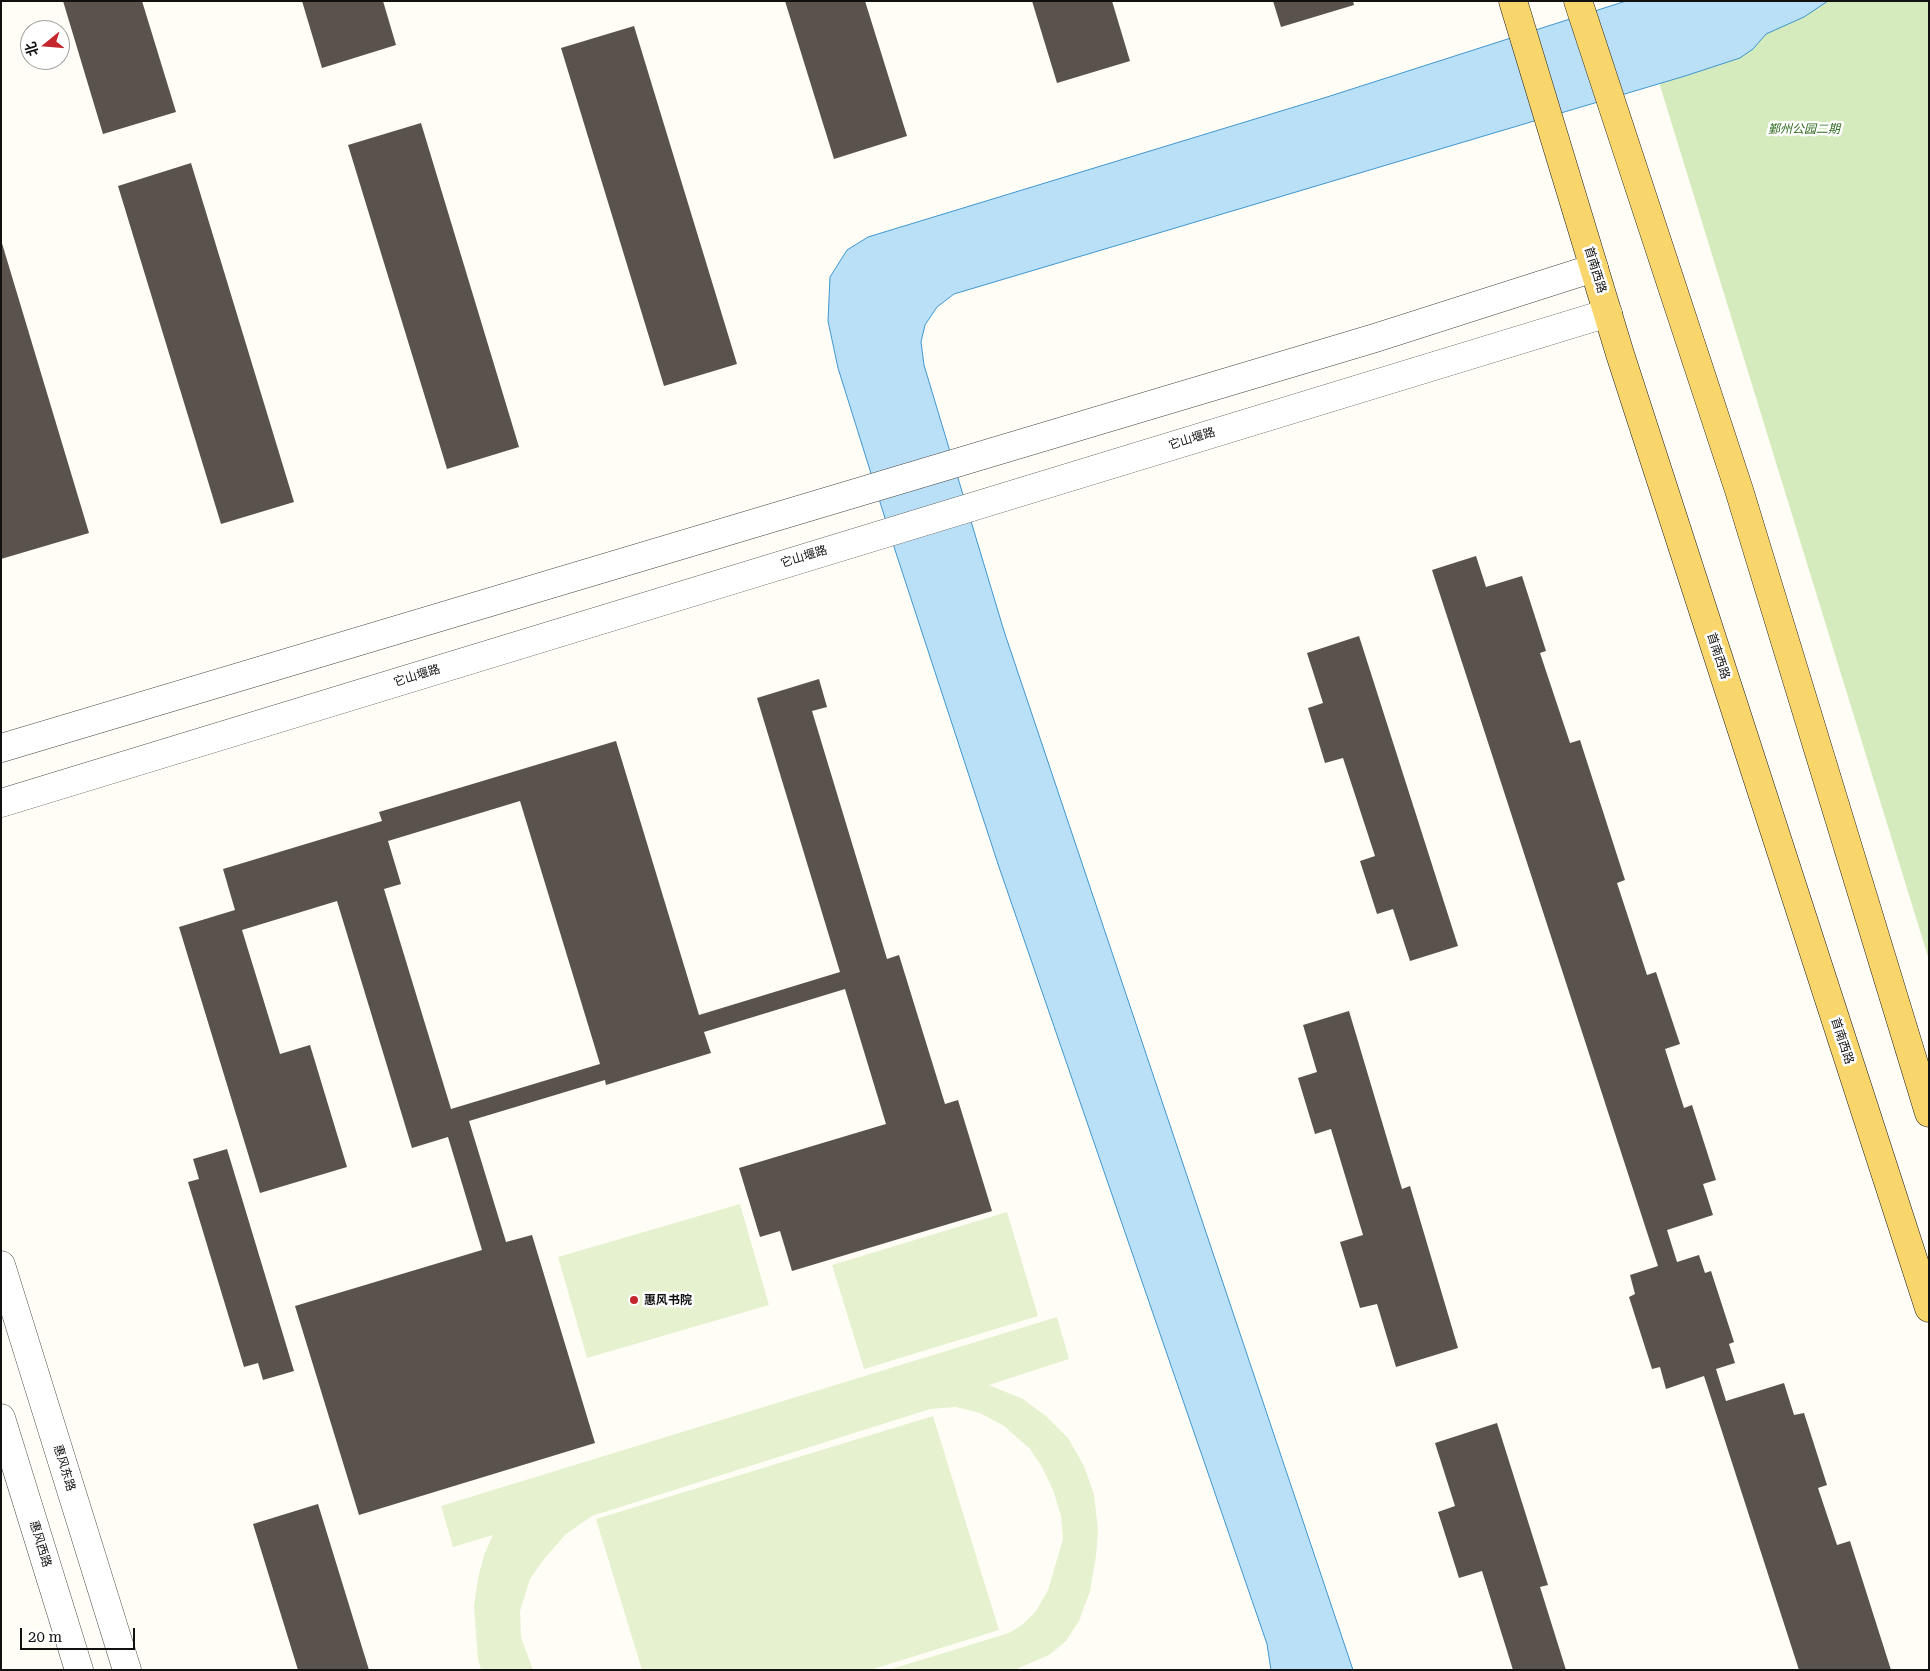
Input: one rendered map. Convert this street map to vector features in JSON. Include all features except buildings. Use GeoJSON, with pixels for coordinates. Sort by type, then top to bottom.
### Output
{"type":"FeatureCollection","features":[{"type":"Feature","properties":{"kind":"main road","name":"首南西路"},"geometry":{"type":"LineString","coordinates":[[1513,1],[1608,313],[1929,1308]]}},
{"type":"Feature","properties":{"kind":"main road"},"geometry":{"type":"LineString","coordinates":[[1578,1],[1739,490],[1929,1113]]}},
{"type":"Feature","properties":{"kind":"street"},"geometry":{"type":"LineString","coordinates":[[1,748],[1375,338],[1594,268]]}},
{"type":"Feature","properties":{"kind":"street","name":"它山堰路"},"geometry":{"type":"LineString","coordinates":[[1,803],[1608,313]]}},
{"type":"Feature","properties":{"kind":"street","name":"惠风东路"},"geometry":{"type":"LineString","coordinates":[[1,1265],[127,1670]]}},
{"type":"Feature","properties":{"kind":"street","name":"惠风西路"},"geometry":{"type":"LineString","coordinates":[[1,1418],[79,1670]]}},
{"type":"Feature","properties":{"kind":"green space","name":"鄞州公园二期"},"geometry":{"type":"Polygon","coordinates":[[[1634,1],[1929,1],[1929,960],[1634,1]]]}},
{"type":"Feature","properties":{"kind":"green space"},"geometry":{"type":"Polygon","coordinates":[[[740,1204],[769,1305],[587,1358],[558,1257],[740,1204]]]}},
{"type":"Feature","properties":{"kind":"green space"},"geometry":{"type":"Polygon","coordinates":[[[1007,1212],[1038,1316],[864,1369],[832,1265],[1007,1212]]]}},
{"type":"Feature","properties":{"kind":"green space"},"geometry":{"type":"Polygon","coordinates":[[[1057,1317],[1069,1359],[989,1385],[1023,1399],[1047,1417],[1068,1438],[1084,1466],[1094,1494],[1098,1530],[1090,1591],[1079,1621],[1066,1641],[1049,1655],[1014,1670],[888,1670],[1009,1633],[1022,1625],[1036,1611],[1048,1590],[1063,1539],[1061,1516],[1053,1490],[1042,1467],[1030,1449],[1004,1426],[980,1413],[956,1407],[930,1409],[592,1516],[566,1534],[544,1559],[530,1579],[520,1611],[521,1637],[533,1670],[481,1670],[478,1659],[474,1606],[484,1555],[493,1535],[453,1547],[441,1506],[1057,1317]]]}},
{"type":"Feature","properties":{"kind":"green space"},"geometry":{"type":"Polygon","coordinates":[[[933,1416],[999,1630],[870,1670],[642,1670],[596,1519],[933,1416]]]}},
{"type":"Feature","properties":{"kind":"water"},"geometry":{"type":"Polygon","coordinates":[[[1626,1],[1828,1],[1804,17],[1766,34],[1753,49],[1740,58],[954,294],[937,307],[925,325],[921,342],[924,365],[1004,631],[1353,1670],[1271,1670],[1267,1644],[999,867],[895,550],[838,368],[828,321],[830,277],[847,250],[868,237],[1327,97],[1626,1]]]}},
{"type":"Feature","properties":{"kind":"place","name":"惠风书院"},"geometry":{"type":"Point","coordinates":[634,1300]}}]}
